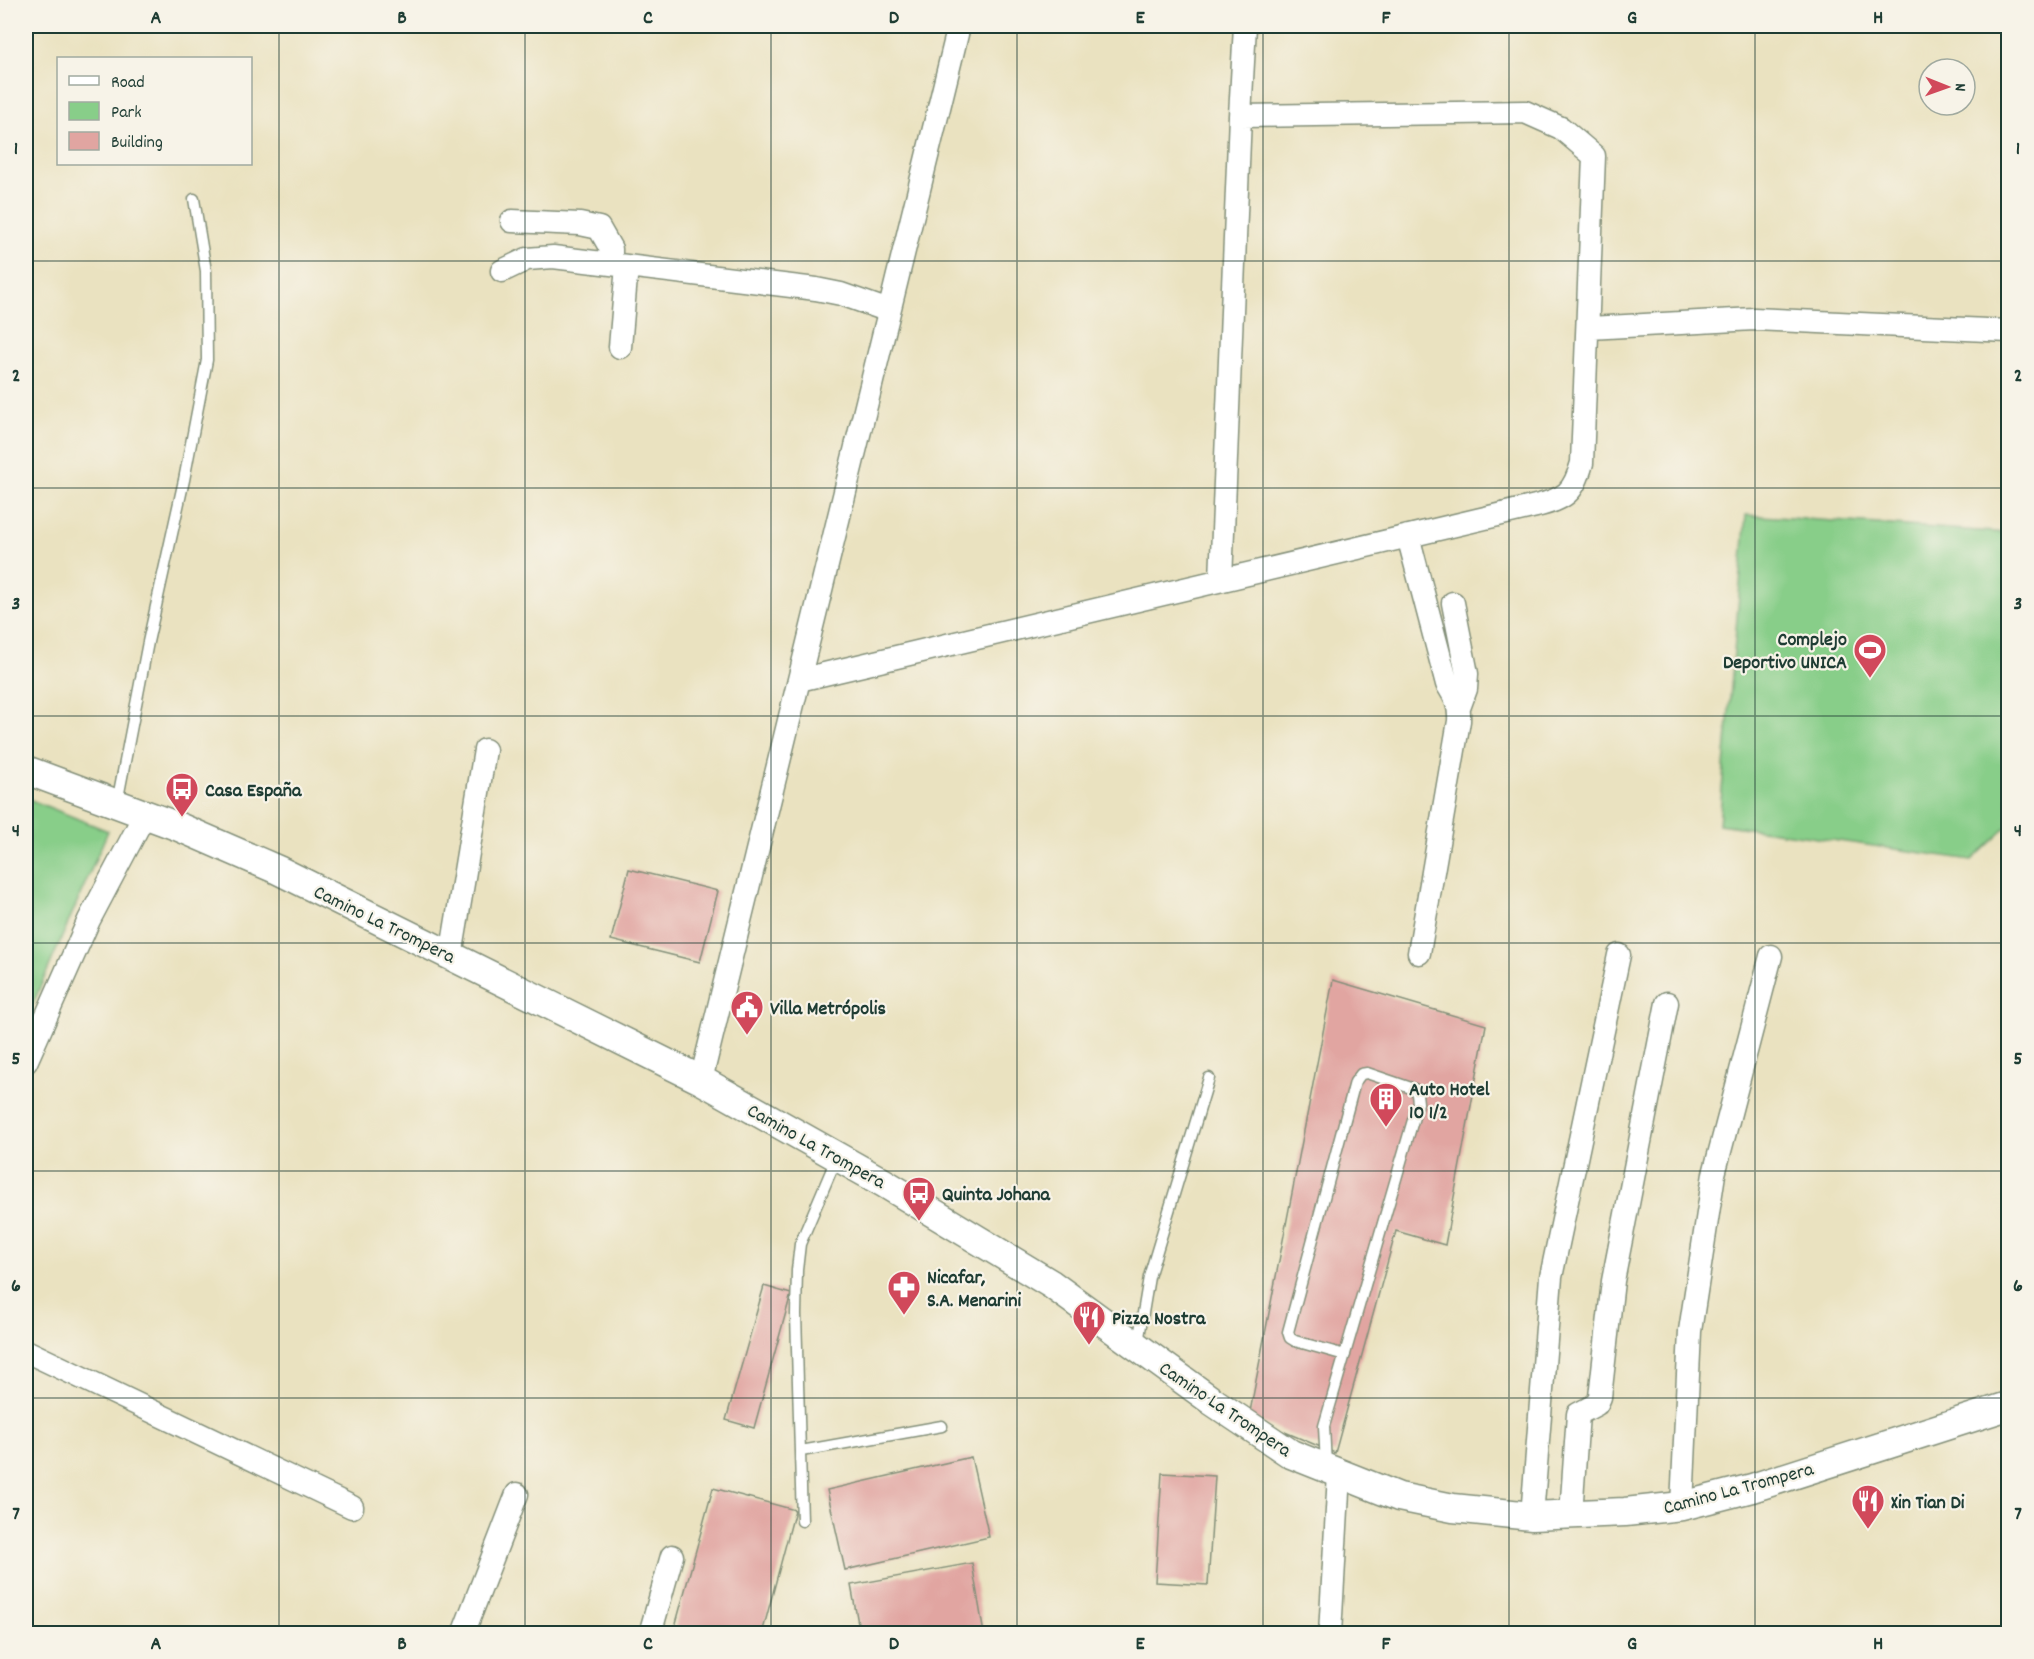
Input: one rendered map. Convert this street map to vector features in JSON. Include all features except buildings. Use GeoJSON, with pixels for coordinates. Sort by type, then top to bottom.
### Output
{"type":"FeatureCollection","features":[{"type":"Feature","properties":{"kind":"street"},"geometry":{"type":"LineString","coordinates":[[701,1080],[958,26]]}},
{"type":"Feature","properties":{"kind":"street"},"geometry":{"type":"LineString","coordinates":[[1221,580],[1245,26]]}},
{"type":"Feature","properties":{"kind":"street"},"geometry":{"type":"LineString","coordinates":[[799,680],[1536,506],[1554,501],[1567,494],[1576,482],[1582,463],[1594,156],[1561,128],[1525,112],[1240,116]]}},
{"type":"Feature","properties":{"kind":"street"},"geometry":{"type":"LineString","coordinates":[[513,221],[580,224],[599,228],[619,265],[620,347]]}},
{"type":"Feature","properties":{"kind":"street"},"geometry":{"type":"LineString","coordinates":[[502,271],[527,259],[545,257],[816,289],[841,294],[889,311]]}},
{"type":"Feature","properties":{"kind":"street"},"geometry":{"type":"LineString","coordinates":[[1589,328],[1754,319],[2008,331]]}},
{"type":"Feature","properties":{"kind":"street"},"geometry":{"type":"LineString","coordinates":[[1408,536],[1447,684],[1460,708]]}},
{"type":"Feature","properties":{"kind":"street"},"geometry":{"type":"LineString","coordinates":[[1419,953],[1460,708],[1466,689],[1467,674],[1452,603]]}},
{"type":"Feature","properties":{"kind":"street"},"geometry":{"type":"LineString","coordinates":[[451,956],[485,750]]}},
{"type":"Feature","properties":{"kind":"street","name":"Camino La Trompera"},"geometry":{"type":"LineString","coordinates":[[26,770],[145,814],[278,870],[701,1080],[837,1156],[1051,1284],[1212,1401],[1291,1454],[1399,1497],[1453,1508],[1532,1516],[1625,1512],[1682,1506],[1752,1488],[2008,1406]]}},
{"type":"Feature","properties":{"kind":"street"},"geometry":{"type":"LineString","coordinates":[[26,1062],[90,920],[145,814]]}},
{"type":"Feature","properties":{"kind":"street"},"geometry":{"type":"LineString","coordinates":[[1532,1516],[1551,1276],[1619,955]]}},
{"type":"Feature","properties":{"kind":"street"},"geometry":{"type":"LineString","coordinates":[[1682,1506],[1690,1331],[1714,1174],[1771,956]]}},
{"type":"Feature","properties":{"kind":"street"},"geometry":{"type":"LineString","coordinates":[[1571,1514],[1578,1414],[1598,1404],[1600,1397],[1613,1281],[1668,1003]]}},
{"type":"Feature","properties":{"kind":"street"},"geometry":{"type":"LineString","coordinates":[[26,1351],[352,1507]]}},
{"type":"Feature","properties":{"kind":"street"},"geometry":{"type":"LineString","coordinates":[[1330,1634],[1333,1472]]}},
{"type":"Feature","properties":{"kind":"street"},"geometry":{"type":"LineString","coordinates":[[463,1634],[517,1494]]}},
{"type":"Feature","properties":{"kind":"street"},"geometry":{"type":"LineString","coordinates":[[650,1634],[672,1556]]}},
{"type":"Feature","properties":{"kind":"lane"},"geometry":{"type":"LineString","coordinates":[[117,803],[207,360],[206,272],[194,199]]}},
{"type":"Feature","properties":{"kind":"lane"},"geometry":{"type":"LineString","coordinates":[[1333,1472],[1324,1426],[1346,1355],[1418,1103],[1414,1089],[1367,1073],[1361,1074],[1355,1082],[1288,1332],[1290,1338],[1295,1341],[1346,1355]]}},
{"type":"Feature","properties":{"kind":"lane"},"geometry":{"type":"LineString","coordinates":[[1138,1347],[1149,1277],[1209,1078]]}},
{"type":"Feature","properties":{"kind":"lane"},"geometry":{"type":"LineString","coordinates":[[802,1521],[796,1314],[798,1261],[800,1244],[837,1156]]}},
{"type":"Feature","properties":{"kind":"lane"},"geometry":{"type":"LineString","coordinates":[[801,1451],[942,1426]]}},
{"type":"Feature","properties":{"kind":"green space","name":"Complejo Deportivo UNICA"},"geometry":{"type":"Polygon","coordinates":[[[1746,515],[2008,533],[2008,826],[1972,860],[1719,824],[1746,515]]]}},
{"type":"Feature","properties":{"kind":"green space"},"geometry":{"type":"Polygon","coordinates":[[[26,798],[108,831],[26,1020],[26,798]]]}},
{"type":"Feature","properties":{"kind":"place","name":"Complejo Deportivo UNICA"},"geometry":{"type":"Point","coordinates":[1870,679]}},
{"type":"Feature","properties":{"kind":"place","name":"Casa España"},"geometry":{"type":"Point","coordinates":[182,818]}},
{"type":"Feature","properties":{"kind":"place","name":"Villa Metrópolis"},"geometry":{"type":"Point","coordinates":[747,1036]}},
{"type":"Feature","properties":{"kind":"place","name":"Auto Hotel 10 1/2"},"geometry":{"type":"Point","coordinates":[1386,1128]}},
{"type":"Feature","properties":{"kind":"place","name":"Quinta Johana"},"geometry":{"type":"Point","coordinates":[919,1222]}},
{"type":"Feature","properties":{"kind":"place","name":"Nicafar, S.A. Menarini"},"geometry":{"type":"Point","coordinates":[904,1316]}},
{"type":"Feature","properties":{"kind":"place","name":"Pizza Nostra"},"geometry":{"type":"Point","coordinates":[1089,1346]}},
{"type":"Feature","properties":{"kind":"place","name":"Xin Tian Di"},"geometry":{"type":"Point","coordinates":[1868,1530]}}]}
